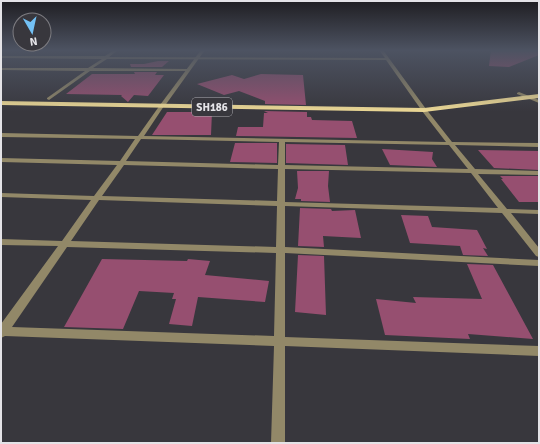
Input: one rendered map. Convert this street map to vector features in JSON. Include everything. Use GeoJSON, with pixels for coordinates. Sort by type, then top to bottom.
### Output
{"type":"FeatureCollection","features":[{"type":"Feature","properties":{"kind":"main road"},"geometry":{"type":"LineString","coordinates":[[422,107],[539,90]]}},
{"type":"Feature","properties":{"kind":"main road","name":"SH186"},"geometry":{"type":"LineString","coordinates":[[1,103],[422,107],[539,96]]}},
{"type":"Feature","properties":{"kind":"main road"},"geometry":{"type":"LineString","coordinates":[[1,98],[164,104]]}},
{"type":"Feature","properties":{"kind":"street"},"geometry":{"type":"LineString","coordinates":[[50,99],[86,71]]}},
{"type":"Feature","properties":{"kind":"street"},"geometry":{"type":"LineString","coordinates":[[1,332],[187,71]]}},
{"type":"Feature","properties":{"kind":"street"},"geometry":{"type":"LineString","coordinates":[[396,71],[422,107],[539,254]]}},
{"type":"Feature","properties":{"kind":"street"},"geometry":{"type":"LineString","coordinates":[[519,93],[539,102]]}},
{"type":"Feature","properties":{"kind":"street"},"geometry":{"type":"LineString","coordinates":[[1,135],[539,145]]}},
{"type":"Feature","properties":{"kind":"street"},"geometry":{"type":"LineString","coordinates":[[278,443],[282,140]]}},
{"type":"Feature","properties":{"kind":"street"},"geometry":{"type":"LineString","coordinates":[[1,160],[539,173]]}},
{"type":"Feature","properties":{"kind":"street"},"geometry":{"type":"LineString","coordinates":[[1,195],[539,212]]}},
{"type":"Feature","properties":{"kind":"street"},"geometry":{"type":"LineString","coordinates":[[1,242],[63,245],[281,250],[539,264]]}},
{"type":"Feature","properties":{"kind":"street"},"geometry":{"type":"LineString","coordinates":[[1,332],[539,351]]}},
{"type":"Feature","properties":{"kind":"building"},"geometry":{"type":"Polygon","coordinates":[[[134,72],[157,72],[155,75],[164,75],[148,96],[134,95],[128,102],[121,96],[122,95],[66,94],[92,74],[135,74],[134,72]]]}},
{"type":"Feature","properties":{"kind":"building"},"geometry":{"type":"Polygon","coordinates":[[[261,74],[303,75],[306,105],[265,104],[265,101],[239,91],[224,95],[197,84],[232,75],[244,79],[261,74]]]}},
{"type":"Feature","properties":{"kind":"building"},"geometry":{"type":"Polygon","coordinates":[[[264,111],[307,112],[307,117],[311,117],[312,120],[352,121],[357,138],[236,136],[238,127],[263,127],[264,113],[268,113],[264,111]]]}},
{"type":"Feature","properties":{"kind":"building"},"geometry":{"type":"Polygon","coordinates":[[[167,112],[212,112],[211,135],[152,135],[167,112]]]}},
{"type":"Feature","properties":{"kind":"building"},"geometry":{"type":"Polygon","coordinates":[[[235,143],[277,143],[277,163],[230,162],[235,143]]]}},
{"type":"Feature","properties":{"kind":"building"},"geometry":{"type":"Polygon","coordinates":[[[286,144],[345,145],[348,165],[286,163],[286,144]]]}},
{"type":"Feature","properties":{"kind":"building"},"geometry":{"type":"Polygon","coordinates":[[[382,149],[433,152],[432,159],[437,167],[390,165],[382,149]]]}},
{"type":"Feature","properties":{"kind":"building"},"geometry":{"type":"Polygon","coordinates":[[[478,150],[539,151],[539,170],[494,168],[478,150]]]}},
{"type":"Feature","properties":{"kind":"building"},"geometry":{"type":"Polygon","coordinates":[[[297,171],[329,171],[328,186],[330,202],[301,201],[301,199],[295,199],[298,188],[297,171]]]}},
{"type":"Feature","properties":{"kind":"building"},"geometry":{"type":"Polygon","coordinates":[[[500,176],[539,176],[539,202],[519,202],[500,176]]]}},
{"type":"Feature","properties":{"kind":"building"},"geometry":{"type":"Polygon","coordinates":[[[300,208],[331,209],[332,211],[355,210],[361,238],[323,236],[324,247],[298,246],[300,208]]]}},
{"type":"Feature","properties":{"kind":"building"},"geometry":{"type":"Polygon","coordinates":[[[401,215],[428,216],[432,227],[477,230],[487,249],[483,248],[488,256],[463,255],[460,246],[410,243],[401,215]]]}},
{"type":"Feature","properties":{"kind":"building"},"geometry":{"type":"Polygon","coordinates":[[[298,255],[324,256],[326,315],[295,312],[298,255]]]}},
{"type":"Feature","properties":{"kind":"building"},"geometry":{"type":"Polygon","coordinates":[[[102,259],[187,261],[188,259],[210,261],[205,275],[269,281],[265,302],[198,297],[192,326],[169,324],[176,299],[172,299],[174,293],[139,291],[123,329],[64,327],[102,259]]]}},
{"type":"Feature","properties":{"kind":"building"},"geometry":{"type":"Polygon","coordinates":[[[467,264],[493,265],[533,339],[468,334],[470,339],[385,335],[376,299],[416,303],[413,297],[482,299],[467,264]]]}}]}
